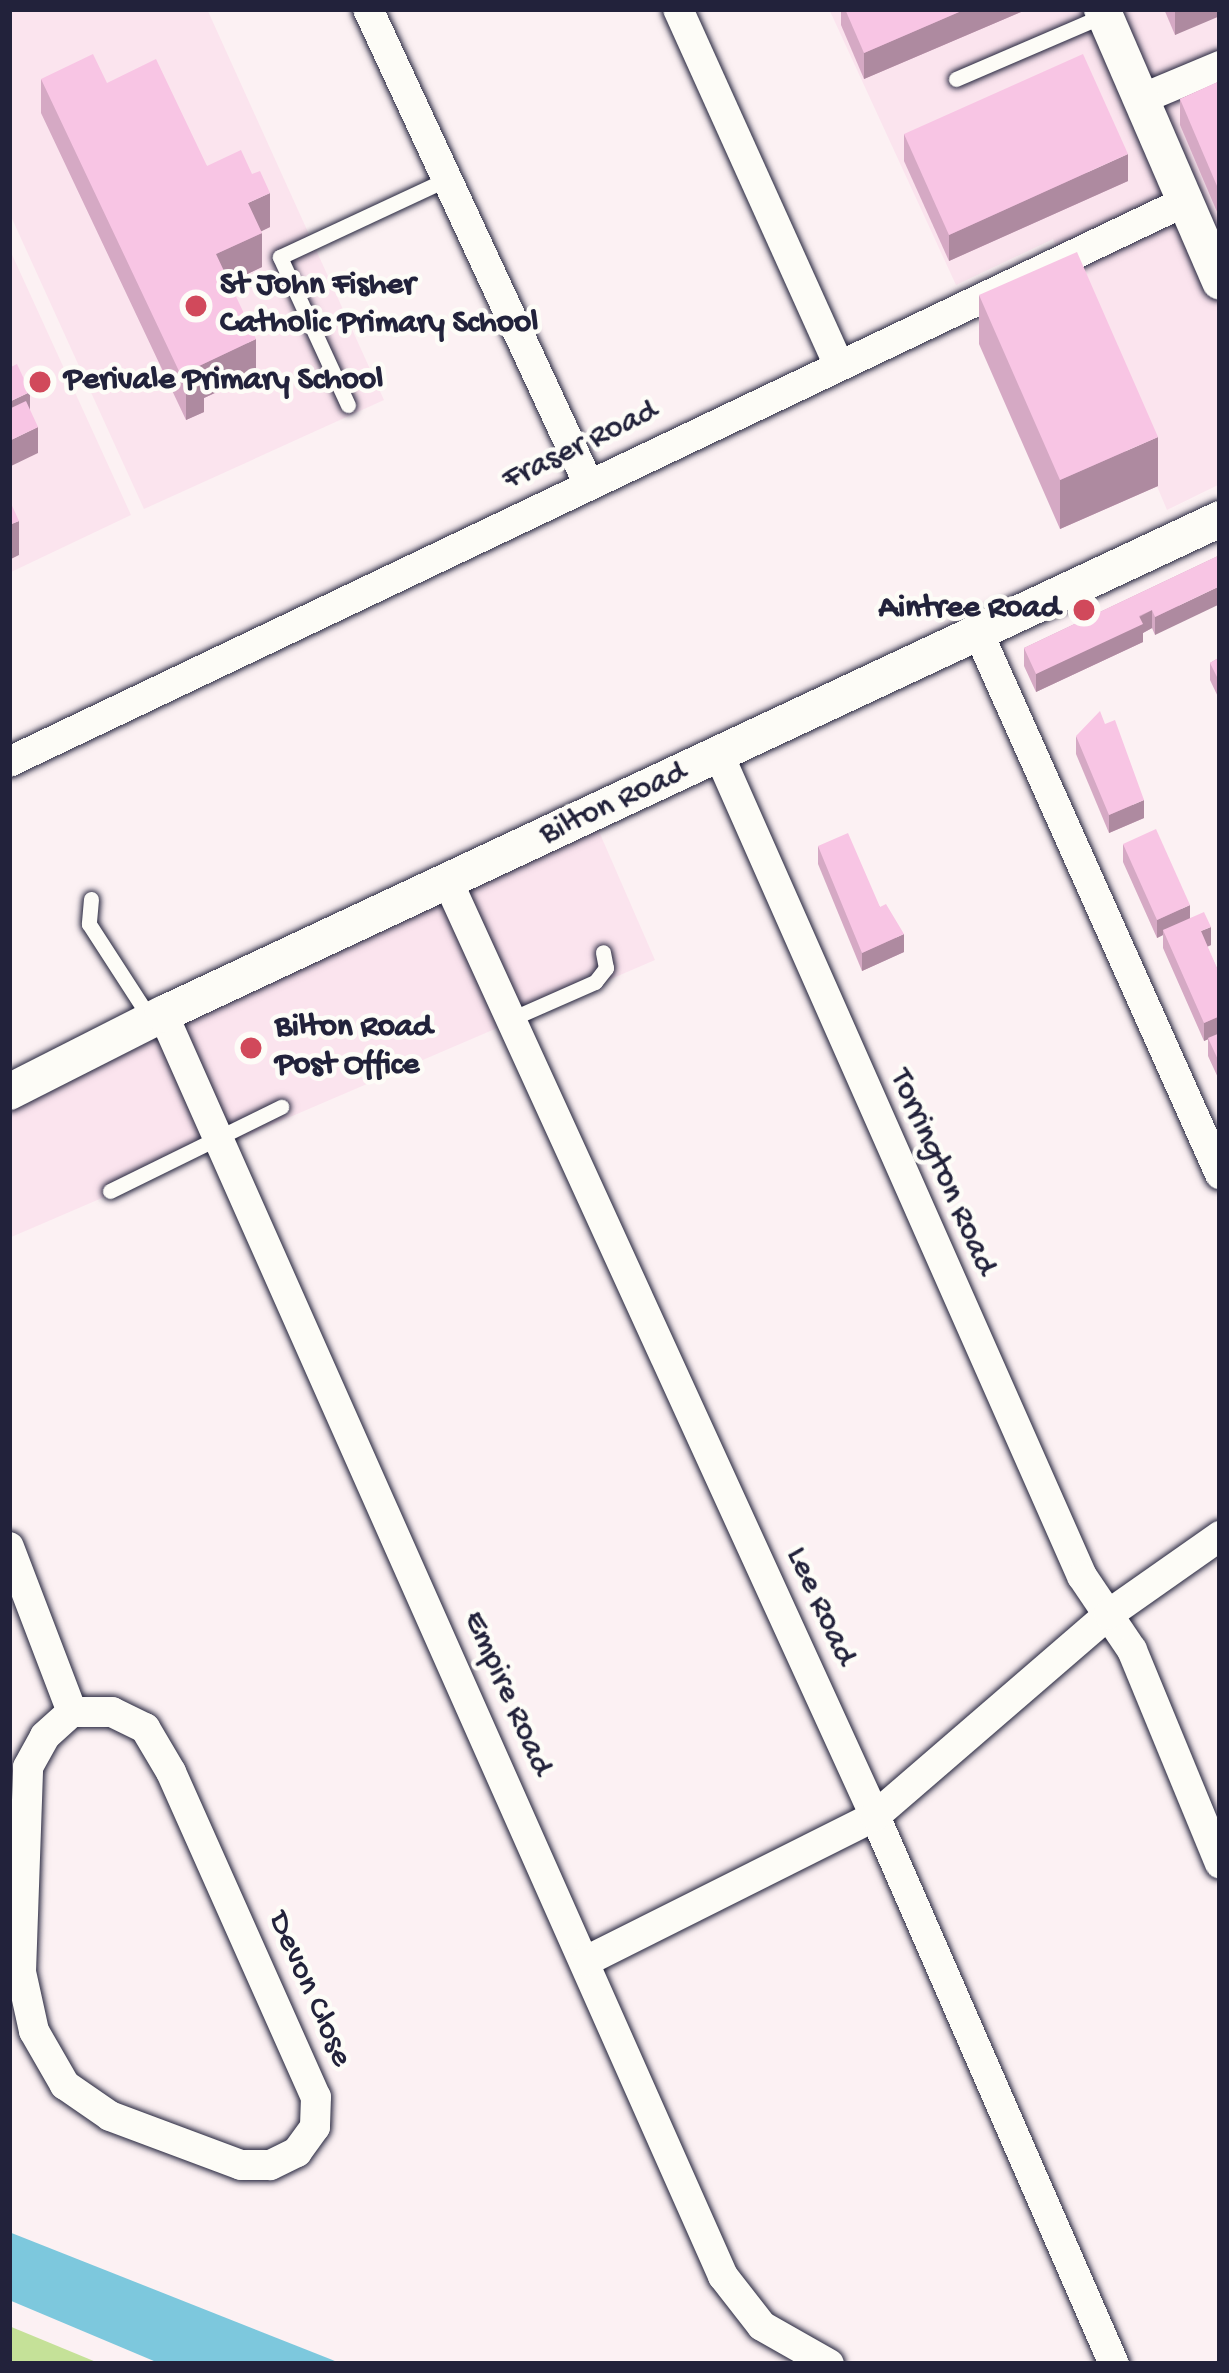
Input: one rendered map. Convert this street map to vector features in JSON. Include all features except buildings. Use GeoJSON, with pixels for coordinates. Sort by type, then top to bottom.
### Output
{"type":"FeatureCollection","features":[{"type":"Feature","properties":{"kind":"street"},"geometry":{"type":"LineString","coordinates":[[368,9],[588,483]]}},
{"type":"Feature","properties":{"kind":"street"},"geometry":{"type":"LineString","coordinates":[[678,9],[838,364]]}},
{"type":"Feature","properties":{"kind":"street"},"geometry":{"type":"LineString","coordinates":[[1103,12],[1220,282]]}},
{"type":"Feature","properties":{"kind":"street"},"geometry":{"type":"LineString","coordinates":[[1141,99],[1220,66]]}},
{"type":"Feature","properties":{"kind":"street","name":"Fraser Road"},"geometry":{"type":"LineString","coordinates":[[9,762],[1186,201]]}},
{"type":"Feature","properties":{"kind":"street","name":"Bilton Road"},"geometry":{"type":"LineString","coordinates":[[9,1092],[157,1017],[1220,520]]}},
{"type":"Feature","properties":{"kind":"street"},"geometry":{"type":"LineString","coordinates":[[977,632],[1220,1174]]}},
{"type":"Feature","properties":{"kind":"street","name":"Torrington Road"},"geometry":{"type":"LineString","coordinates":[[719,755],[1072,1556],[1132,1650],[1220,1864]]}},
{"type":"Feature","properties":{"kind":"street","name":"Lee Road"},"geometry":{"type":"LineString","coordinates":[[449,884],[875,1816],[1114,2364]]}},
{"type":"Feature","properties":{"kind":"street","name":"Empire Road"},"geometry":{"type":"LineString","coordinates":[[157,1017],[219,1139],[723,2276],[761,2326],[829,2364]]}},
{"type":"Feature","properties":{"kind":"street"},"geometry":{"type":"LineString","coordinates":[[586,1961],[875,1816],[1109,1614],[1220,1536]]}},
{"type":"Feature","properties":{"kind":"street"},"geometry":{"type":"LineString","coordinates":[[9,1546],[72,1712]]}},
{"type":"Feature","properties":{"kind":"street","name":"Devon Close"},"geometry":{"type":"LineString","coordinates":[[72,1712],[112,1712],[145,1728],[171,1772],[316,2097],[315,2127],[297,2152],[270,2165],[242,2165],[110,2116],[65,2085],[34,2031],[21,1972],[28,1767],[45,1736],[72,1712]]}},
{"type":"Feature","properties":{"kind":"lane"},"geometry":{"type":"LineString","coordinates":[[956,79],[1103,12]]}},
{"type":"Feature","properties":{"kind":"lane"},"geometry":{"type":"LineString","coordinates":[[348,405],[280,257],[447,179]]}},
{"type":"Feature","properties":{"kind":"lane"},"geometry":{"type":"LineString","coordinates":[[91,899],[89,924],[157,1017]]}},
{"type":"Feature","properties":{"kind":"lane"},"geometry":{"type":"LineString","coordinates":[[511,1019],[595,982],[606,968],[603,952]]}},
{"type":"Feature","properties":{"kind":"lane"},"geometry":{"type":"LineString","coordinates":[[110,1191],[281,1107]]}},
{"type":"Feature","properties":{"kind":"shaded area","name":"St John Fisher Catholic Primary School"},"geometry":{"type":"Polygon","coordinates":[[[9,9],[207,9],[384,400],[144,509],[9,212],[9,9]]]}},
{"type":"Feature","properties":{"kind":"shaded area"},"geometry":{"type":"Polygon","coordinates":[[[829,9],[1220,9],[1220,484],[1167,510],[1053,239],[956,285],[829,9]]]}},
{"type":"Feature","properties":{"kind":"shaded area","name":"Perivale Primary School"},"geometry":{"type":"Polygon","coordinates":[[[9,248],[131,515],[9,573],[9,248]]]}},
{"type":"Feature","properties":{"kind":"shaded area"},"geometry":{"type":"Polygon","coordinates":[[[594,820],[655,960],[9,1238],[9,1110],[178,1016],[594,820]]]}},
{"type":"Feature","properties":{"kind":"green space"},"geometry":{"type":"Polygon","coordinates":[[[9,2326],[101,2364],[9,2364],[9,2326]]]}},
{"type":"Feature","properties":{"kind":"water"},"geometry":{"type":"Polygon","coordinates":[[[9,2232],[342,2364],[161,2364],[9,2300],[9,2232]]]}},
{"type":"Feature","properties":{"kind":"place","name":"St John Fisher Catholic Primary School"},"geometry":{"type":"Point","coordinates":[196,306]}},
{"type":"Feature","properties":{"kind":"place","name":"Perivale Primary School"},"geometry":{"type":"Point","coordinates":[40,382]}},
{"type":"Feature","properties":{"kind":"place","name":"Aintree Road"},"geometry":{"type":"Point","coordinates":[1084,610]}},
{"type":"Feature","properties":{"kind":"place","name":"Bilton Road Post Office"},"geometry":{"type":"Point","coordinates":[251,1048]}}]}
